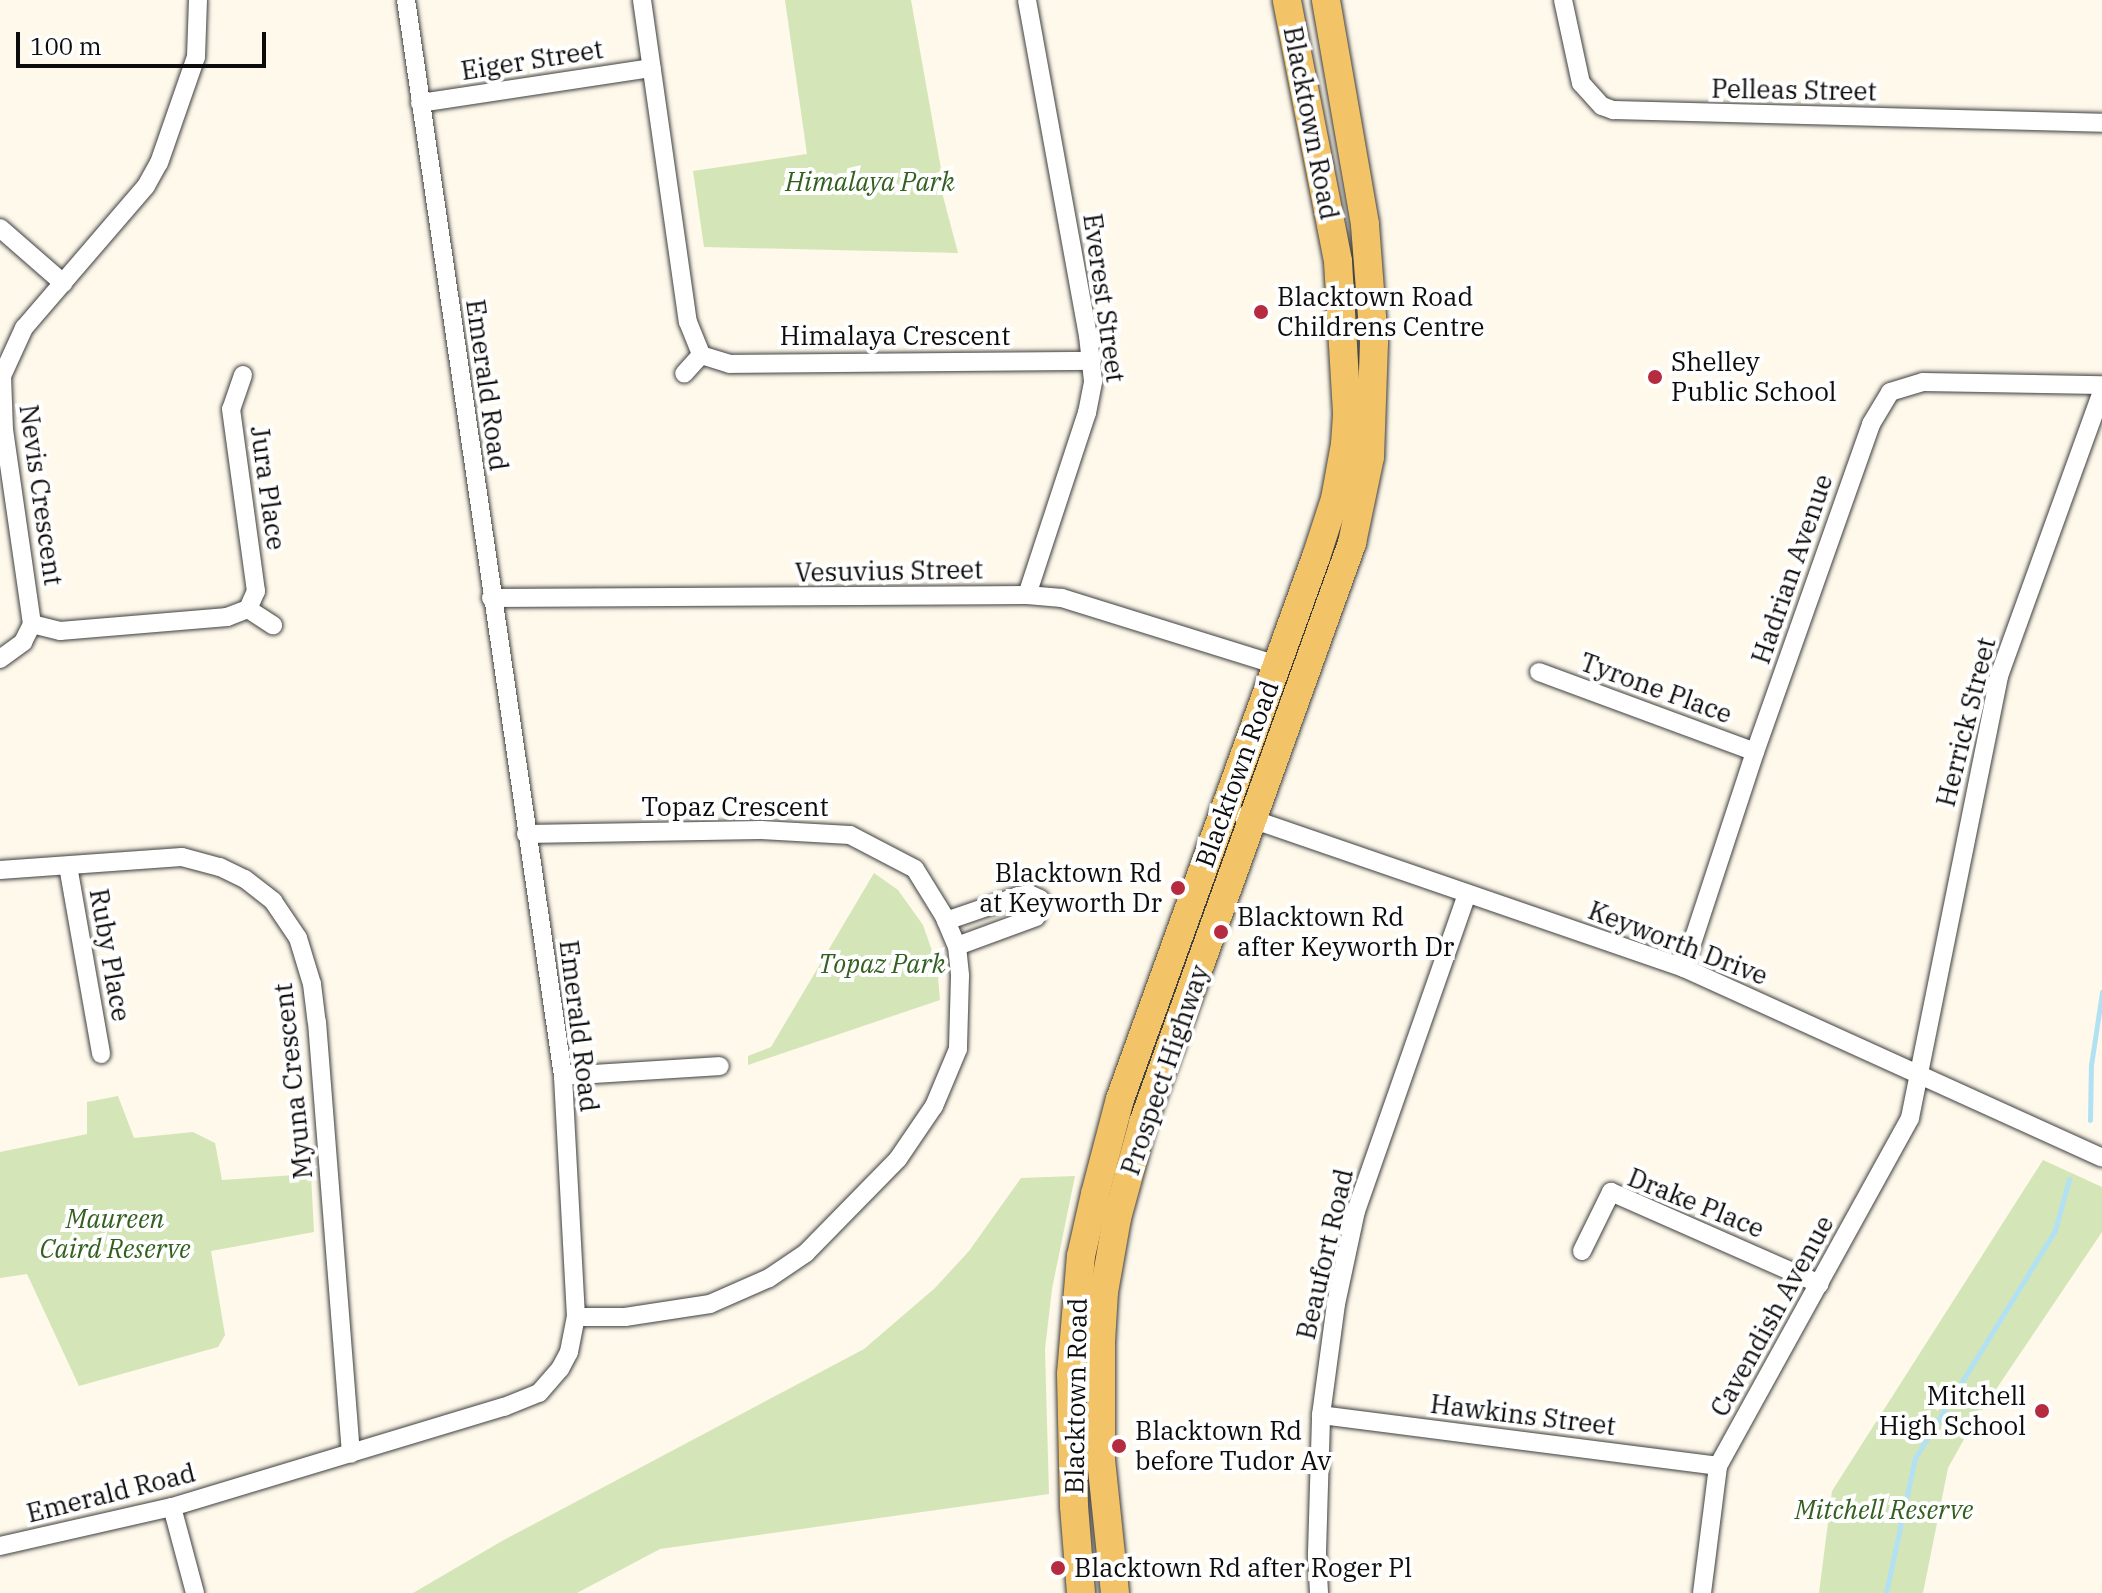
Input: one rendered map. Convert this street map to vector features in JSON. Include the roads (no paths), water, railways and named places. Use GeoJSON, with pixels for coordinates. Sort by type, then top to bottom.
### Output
{"type":"FeatureCollection","features":[{"type":"Feature","properties":{"kind":"main road","name":"Blacktown Road"},"geometry":{"type":"LineString","coordinates":[[1081,1593],[1070,1430],[1074,1310],[1081,1256],[1120,1099],[1335,499],[1347,413],[1338,261],[1287,0]]}},
{"type":"Feature","properties":{"kind":"main road","name":"Prospect Highway"},"geometry":{"type":"LineString","coordinates":[[1115,1593],[1101,1460],[1104,1292],[1117,1218],[1143,1123],[1352,543],[1370,457],[1374,342],[1365,224],[1326,0]]}},
{"type":"Feature","properties":{"kind":"street","name":"Nevis Crescent"},"geometry":{"type":"LineString","coordinates":[[0,659],[23,642],[32,624],[4,430],[2,376],[24,328],[146,186],[159,163],[196,57],[198,0]]}},
{"type":"Feature","properties":{"kind":"street","name":"Emerald Road"},"geometry":{"type":"LineString","coordinates":[[0,1546],[172,1507],[504,1407],[539,1393],[560,1369],[569,1352],[576,1317],[563,1076],[406,0]]}},
{"type":"Feature","properties":{"kind":"street"},"geometry":{"type":"LineString","coordinates":[[642,0],[688,322],[701,355],[684,374]]}},
{"type":"Feature","properties":{"kind":"street","name":"Everest Street"},"geometry":{"type":"LineString","coordinates":[[1027,0],[1092,361],[1091,397],[1087,413],[1027,595]]}},
{"type":"Feature","properties":{"kind":"street","name":"Pelleas Street"},"geometry":{"type":"LineString","coordinates":[[1563,0],[1581,83],[1602,106],[1613,110],[2102,123]]}},
{"type":"Feature","properties":{"kind":"street","name":"Eiger Street"},"geometry":{"type":"LineString","coordinates":[[420,103],[651,68]]}},
{"type":"Feature","properties":{"kind":"street"},"geometry":{"type":"LineString","coordinates":[[0,228],[63,283]]}},
{"type":"Feature","properties":{"kind":"street","name":"Himalaya Crescent"},"geometry":{"type":"LineString","coordinates":[[701,355],[730,364],[1092,361]]}},
{"type":"Feature","properties":{"kind":"street","name":"Jura Place"},"geometry":{"type":"LineString","coordinates":[[243,375],[231,409],[256,591],[248,609]]}},
{"type":"Feature","properties":{"kind":"street","name":"Hadrian Avenue"},"geometry":{"type":"LineString","coordinates":[[1684,968],[1755,752],[1871,424],[1890,392],[1923,382],[2102,388]]}},
{"type":"Feature","properties":{"kind":"street","name":"Herrick Street"},"geometry":{"type":"LineString","coordinates":[[1920,1075],[1921,1053],[1999,676],[2102,388]]}},
{"type":"Feature","properties":{"kind":"street","name":"Vesuvius Street"},"geometry":{"type":"LineString","coordinates":[[491,598],[1027,595],[1095,606],[1277,665]]}},
{"type":"Feature","properties":{"kind":"street"},"geometry":{"type":"LineString","coordinates":[[32,624],[60,631],[227,617],[248,609],[273,625]]}},
{"type":"Feature","properties":{"kind":"street","name":"Tyrone Place"},"geometry":{"type":"LineString","coordinates":[[1539,672],[1755,752]]}},
{"type":"Feature","properties":{"kind":"street","name":"Keyworth Drive"},"geometry":{"type":"LineString","coordinates":[[1223,808],[1684,968],[2102,1158]]}},
{"type":"Feature","properties":{"kind":"street","name":"Topaz Crescent"},"geometry":{"type":"LineString","coordinates":[[526,834],[761,830],[850,835],[915,869],[957,946],[960,976],[958,1049],[934,1106],[898,1159],[834,1228],[806,1253],[769,1278],[710,1304],[625,1317],[576,1317]]}},
{"type":"Feature","properties":{"kind":"street","name":"Myuna Crescent"},"geometry":{"type":"LineString","coordinates":[[0,870],[182,857],[220,867],[245,879],[273,901],[298,938],[312,984],[317,1022],[351,1454]]}},
{"type":"Feature","properties":{"kind":"street","name":"Ruby Place"},"geometry":{"type":"LineString","coordinates":[[68,866],[101,1054]]}},
{"type":"Feature","properties":{"kind":"street"},"geometry":{"type":"LineString","coordinates":[[946,921],[1018,896],[1029,894],[1040,899],[1036,917],[957,946]]}},
{"type":"Feature","properties":{"kind":"street","name":"Beaufort Road"},"geometry":{"type":"LineString","coordinates":[[1319,1593],[1321,1415],[1336,1304],[1356,1211],[1467,894]]}},
{"type":"Feature","properties":{"kind":"street"},"geometry":{"type":"LineString","coordinates":[[563,1076],[720,1066]]}},
{"type":"Feature","properties":{"kind":"street","name":"Cavendish Avenue"},"geometry":{"type":"LineString","coordinates":[[1702,1593],[1718,1466],[1910,1118],[1920,1075]]}},
{"type":"Feature","properties":{"kind":"street","name":"Drake Place"},"geometry":{"type":"LineString","coordinates":[[1582,1251],[1611,1192],[1820,1284]]}},
{"type":"Feature","properties":{"kind":"street","name":"Hawkins Street"},"geometry":{"type":"LineString","coordinates":[[1321,1415],[1718,1466]]}},
{"type":"Feature","properties":{"kind":"street"},"geometry":{"type":"LineString","coordinates":[[172,1507],[195,1593]]}},
{"type":"Feature","properties":{"kind":"waterway"},"geometry":{"type":"LineString","coordinates":[[2090,1120],[2091,1065],[2102,992]]}},
{"type":"Feature","properties":{"kind":"waterway"},"geometry":{"type":"LineString","coordinates":[[1886,1593],[1915,1458],[2055,1230],[2069,1179]]}},
{"type":"Feature","properties":{"kind":"place","name":"Blacktown Road Childrens Centre"},"geometry":{"type":"Point","coordinates":[1261,312]}},
{"type":"Feature","properties":{"kind":"place","name":"Shelley Public School"},"geometry":{"type":"Point","coordinates":[1655,377]}},
{"type":"Feature","properties":{"kind":"place","name":"Blacktown Rd at Keyworth Dr"},"geometry":{"type":"Point","coordinates":[1178,888]}},
{"type":"Feature","properties":{"kind":"place","name":"Blacktown Rd after Keyworth Dr"},"geometry":{"type":"Point","coordinates":[1221,932]}},
{"type":"Feature","properties":{"kind":"place","name":"Mitchell High School"},"geometry":{"type":"Point","coordinates":[2042,1411]}},
{"type":"Feature","properties":{"kind":"place","name":"Blacktown Rd before Tudor Av"},"geometry":{"type":"Point","coordinates":[1119,1446]}},
{"type":"Feature","properties":{"kind":"place","name":"Blacktown Rd after Roger Pl"},"geometry":{"type":"Point","coordinates":[1058,1568]}},
{"type":"Feature","properties":{"kind":"park label","name":"Himalaya Park"},"geometry":{"type":"Point","coordinates":[870,182]}},
{"type":"Feature","properties":{"kind":"park label","name":"Topaz Park"},"geometry":{"type":"Point","coordinates":[882,964]}},
{"type":"Feature","properties":{"kind":"park label","name":"Maureen Caird Reserve"},"geometry":{"type":"Point","coordinates":[115,1234]}},
{"type":"Feature","properties":{"kind":"park label","name":"Mitchell Reserve"},"geometry":{"type":"Point","coordinates":[1884,1510]}}]}
